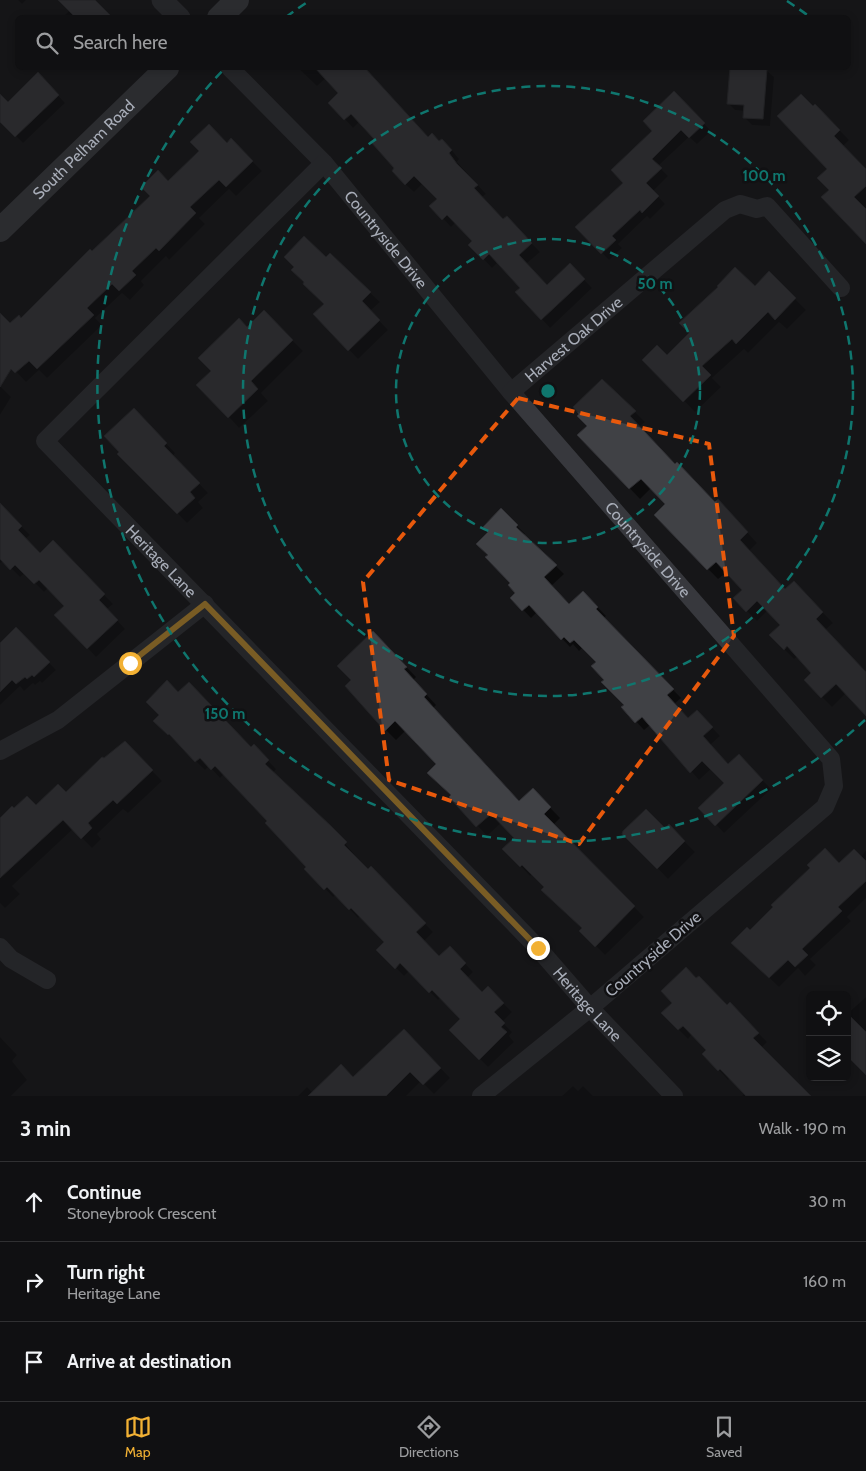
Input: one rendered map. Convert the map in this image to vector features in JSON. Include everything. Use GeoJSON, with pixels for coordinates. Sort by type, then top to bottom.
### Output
{"type":"FeatureCollection","features":[{"type":"Feature","properties":{"kind":"main road"},"geometry":{"type":"LineString","coordinates":[[222,15],[237,0]]}},
{"type":"Feature","properties":{"kind":"main road","name":"South Pelham Road"},"geometry":{"type":"LineString","coordinates":[[0,230],[165,70]]}},
{"type":"Feature","properties":{"kind":"street"},"geometry":{"type":"LineString","coordinates":[[162,0],[177,15]]}},
{"type":"Feature","properties":{"kind":"street","name":"Countryside Drive"},"geometry":{"type":"LineString","coordinates":[[232,70],[324,163],[510,392],[831,760],[834,786],[825,807],[590,1008],[481,1096]]}},
{"type":"Feature","properties":{"kind":"street","name":"Heritage Lane"},"geometry":{"type":"LineString","coordinates":[[324,163],[45,441],[538,948],[590,1008],[674,1096]]}},
{"type":"Feature","properties":{"kind":"street","name":"Harvest Oak Drive"},"geometry":{"type":"LineString","coordinates":[[510,392],[724,210],[740,204],[757,209],[767,206],[841,288]]}},
{"type":"Feature","properties":{"kind":"street"},"geometry":{"type":"LineString","coordinates":[[0,751],[58,720],[205,604]]}},
{"type":"Feature","properties":{"kind":"street"},"geometry":{"type":"LineString","coordinates":[[0,948],[11,959],[47,980]]}},
{"type":"Feature","properties":{"kind":"highlighted area"},"geometry":{"type":"Polygon","coordinates":[[[518,398],[709,444],[734,636],[579,844],[389,780],[363,582],[518,398]]]}},
{"type":"Feature","properties":{"kind":"building"},"geometry":{"type":"Polygon","coordinates":[[[58,0],[95,0],[110,15],[73,15],[58,0]]]}},
{"type":"Feature","properties":{"kind":"building"},"geometry":{"type":"Polygon","coordinates":[[[317,70],[367,70],[428,137],[432,133],[439,141],[442,139],[452,150],[449,153],[457,164],[478,185],[474,188],[503,219],[507,216],[532,243],[519,255],[547,285],[570,263],[585,279],[541,320],[515,292],[520,288],[489,254],[483,260],[468,245],[472,241],[447,215],[442,220],[429,206],[437,199],[414,176],[405,185],[392,171],[394,168],[371,142],[374,139],[351,114],[344,120],[328,103],[338,93],[317,70]]]}},
{"type":"Feature","properties":{"kind":"building"},"geometry":{"type":"Polygon","coordinates":[[[730,70],[767,70],[763,119],[743,118],[744,105],[727,104],[730,70]]]}},
{"type":"Feature","properties":{"kind":"building"},"geometry":{"type":"Polygon","coordinates":[[[38,72],[59,95],[15,137],[0,122],[0,94],[8,102],[38,72]]]}},
{"type":"Feature","properties":{"kind":"building"},"geometry":{"type":"Polygon","coordinates":[[[674,91],[705,123],[689,138],[681,130],[652,159],[662,168],[646,183],[659,196],[642,213],[640,210],[612,236],[616,240],[601,254],[575,227],[623,183],[611,170],[652,131],[643,121],[674,91]]]}},
{"type":"Feature","properties":{"kind":"building"},"geometry":{"type":"Polygon","coordinates":[[[801,94],[813,106],[815,104],[840,130],[834,136],[866,169],[866,186],[854,197],[866,209],[866,244],[821,197],[829,190],[817,178],[827,169],[777,116],[801,94]]]}},
{"type":"Feature","properties":{"kind":"building"},"geometry":{"type":"Polygon","coordinates":[[[209,124],[227,143],[231,138],[253,161],[226,187],[219,180],[190,207],[196,213],[159,251],[156,248],[132,271],[136,275],[119,291],[112,284],[87,308],[94,315],[37,369],[29,361],[15,373],[11,369],[0,387],[0,313],[10,323],[19,315],[21,318],[90,249],[92,251],[150,196],[141,187],[158,170],[168,181],[199,151],[190,142],[209,124]]]}},
{"type":"Feature","properties":{"kind":"building"},"geometry":{"type":"Polygon","coordinates":[[[304,236],[326,257],[330,253],[371,292],[362,301],[380,320],[348,351],[313,314],[324,304],[291,270],[294,267],[284,257],[304,236]]]}},
{"type":"Feature","properties":{"kind":"building"},"geometry":{"type":"Polygon","coordinates":[[[735,267],[755,286],[769,271],[796,298],[775,320],[768,312],[736,344],[732,339],[702,366],[711,375],[683,402],[642,360],[657,345],[667,355],[689,333],[679,323],[718,287],[735,267]]]}},
{"type":"Feature","properties":{"kind":"building"},"geometry":{"type":"Polygon","coordinates":[[[264,310],[293,340],[251,381],[258,389],[228,418],[196,385],[211,371],[198,358],[239,318],[247,327],[264,310]]]}},
{"type":"Feature","properties":{"kind":"building"},"geometry":{"type":"Polygon","coordinates":[[[602,379],[636,411],[630,416],[675,464],[677,462],[715,502],[718,499],[748,532],[740,540],[785,589],[794,581],[823,612],[816,619],[866,672],[866,716],[836,684],[821,698],[804,680],[811,673],[787,646],[784,650],[769,635],[780,625],[757,601],[746,612],[733,598],[742,590],[716,562],[707,570],[654,515],[665,504],[641,479],[629,489],[577,435],[587,426],[577,416],[579,414],[573,407],[602,379]]]}},
{"type":"Feature","properties":{"kind":"building"},"geometry":{"type":"Polygon","coordinates":[[[134,408],[167,443],[164,446],[200,483],[190,492],[195,498],[177,514],[117,454],[119,452],[104,436],[134,408]]]}},
{"type":"Feature","properties":{"kind":"building"},"geometry":{"type":"Polygon","coordinates":[[[0,503],[22,526],[18,530],[40,553],[53,540],[105,594],[99,600],[118,620],[87,649],[54,615],[64,606],[39,580],[34,584],[15,565],[10,570],[0,559],[0,503]]]}},
{"type":"Feature","properties":{"kind":"building"},"geometry":{"type":"Polygon","coordinates":[[[501,508],[518,525],[516,527],[557,565],[544,577],[569,604],[583,591],[598,607],[596,609],[674,689],[667,695],[688,718],[697,710],[713,727],[703,736],[728,764],[739,754],[763,780],[715,826],[698,808],[724,783],[702,761],[690,773],[642,717],[635,723],[621,707],[624,705],[601,682],[604,680],[591,666],[596,662],[574,640],[570,643],[564,637],[561,640],[529,605],[522,611],[510,598],[515,593],[508,585],[510,583],[485,557],[488,555],[476,544],[488,532],[483,527],[501,508]]]}},
{"type":"Feature","properties":{"kind":"building"},"geometry":{"type":"Polygon","coordinates":[[[16,627],[50,662],[34,677],[32,675],[27,679],[25,677],[16,684],[12,680],[0,692],[0,643],[16,627]]]}},
{"type":"Feature","properties":{"kind":"building"},"geometry":{"type":"Polygon","coordinates":[[[373,631],[407,667],[404,669],[427,694],[424,697],[519,801],[533,788],[551,807],[544,814],[635,906],[595,947],[579,931],[582,928],[541,890],[544,887],[522,865],[520,867],[502,849],[514,838],[491,814],[476,827],[449,797],[451,795],[427,773],[436,764],[395,721],[385,731],[345,686],[351,680],[337,666],[373,631]]]}},
{"type":"Feature","properties":{"kind":"building"},"geometry":{"type":"Polygon","coordinates":[[[167,680],[178,692],[189,682],[251,747],[254,744],[269,760],[265,764],[347,842],[344,845],[368,869],[371,866],[426,923],[416,932],[439,956],[450,946],[466,963],[460,969],[482,992],[488,986],[504,1003],[494,1012],[505,1023],[501,1027],[507,1032],[479,1060],[449,1030],[460,1019],[432,990],[429,993],[400,963],[395,969],[376,950],[384,942],[351,908],[349,910],[327,887],[324,890],[304,869],[306,867],[265,823],[267,821],[215,766],[211,770],[200,758],[195,762],[169,734],[153,721],[159,715],[146,702],[167,680]]]}},
{"type":"Feature","properties":{"kind":"building"},"geometry":{"type":"Polygon","coordinates":[[[125,741],[153,770],[117,804],[113,800],[88,823],[92,828],[81,839],[63,820],[0,878],[0,818],[12,806],[14,808],[27,796],[36,805],[58,784],[66,792],[102,757],[104,758],[125,741]]]}},
{"type":"Feature","properties":{"kind":"building"},"geometry":{"type":"Polygon","coordinates":[[[646,809],[665,828],[669,824],[685,841],[657,869],[622,834],[646,809]]]}},
{"type":"Feature","properties":{"kind":"building"},"geometry":{"type":"Polygon","coordinates":[[[825,848],[839,863],[854,849],[866,861],[866,881],[838,907],[842,911],[802,949],[808,955],[795,967],[788,960],[769,978],[731,943],[747,927],[750,930],[773,907],[771,905],[810,868],[807,865],[825,848]]]}},
{"type":"Feature","properties":{"kind":"building"},"geometry":{"type":"Polygon","coordinates":[[[686,967],[696,978],[699,976],[727,1005],[730,1002],[759,1033],[753,1038],[811,1096],[746,1096],[720,1069],[718,1071],[702,1054],[706,1050],[683,1026],[678,1030],[661,1013],[672,1003],[661,991],[686,967]]]}},
{"type":"Feature","properties":{"kind":"building"},"geometry":{"type":"Polygon","coordinates":[[[851,1017],[866,1032],[866,1075],[851,1060],[851,1017]]]}},
{"type":"Feature","properties":{"kind":"building"},"geometry":{"type":"Polygon","coordinates":[[[404,1029],[441,1068],[423,1085],[410,1072],[386,1096],[308,1096],[341,1064],[353,1077],[404,1029]]]}},
{"type":"Feature","properties":{"kind":"route"},"geometry":{"type":"LineString","coordinates":[[130,663],[205,604],[538,948]]}}]}
